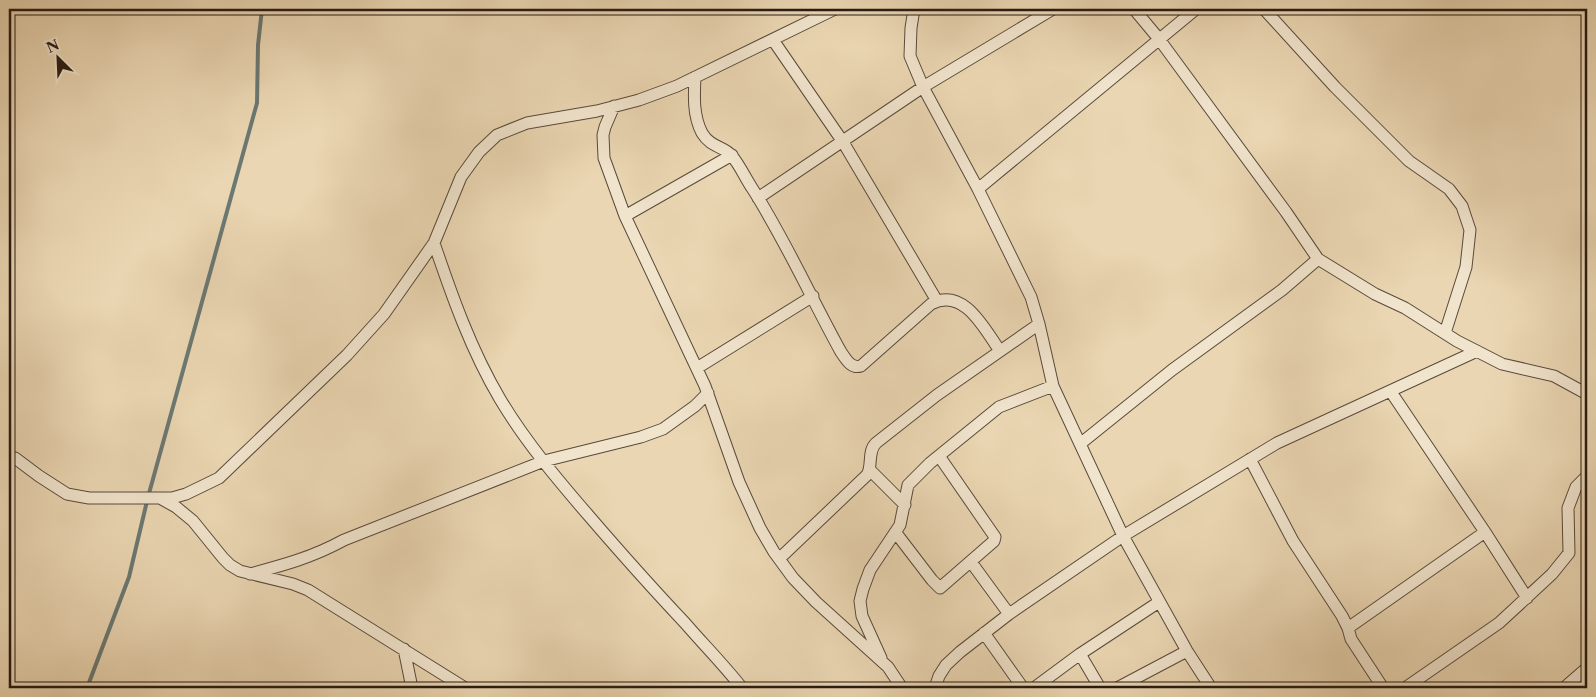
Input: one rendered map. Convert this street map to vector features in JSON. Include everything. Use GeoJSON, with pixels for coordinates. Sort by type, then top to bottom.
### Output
{"type":"FeatureCollection","features":[{"type":"Feature","properties":{"kind":"street"},"geometry":{"type":"LineString","coordinates":[[9,458],[15,458],[67,494],[89,498],[172,498],[186,494],[219,478],[347,355],[384,314],[434,243],[461,177],[479,152],[497,135],[527,123],[639,100],[695,78],[835,9]]}},
{"type":"Feature","properties":{"kind":"street"},"geometry":{"type":"LineString","coordinates":[[914,9],[910,56],[923,87],[978,189],[1031,297],[1040,324],[1053,386],[1122,536],[1187,651],[1211,688]]}},
{"type":"Feature","properties":{"kind":"street"},"geometry":{"type":"LineString","coordinates":[[758,198],[923,87],[1053,9]]}},
{"type":"Feature","properties":{"kind":"street"},"geometry":{"type":"LineString","coordinates":[[1134,9],[1159,39],[1286,212],[1318,260],[1375,294],[1405,308],[1445,333],[1502,364],[1554,376],[1587,394]]}},
{"type":"Feature","properties":{"kind":"street"},"geometry":{"type":"LineString","coordinates":[[978,189],[1196,9]]}},
{"type":"Feature","properties":{"kind":"street"},"geometry":{"type":"LineString","coordinates":[[1264,9],[1349,101],[1409,161],[1449,189],[1462,206],[1470,230],[1466,268],[1445,333]]}},
{"type":"Feature","properties":{"kind":"street"},"geometry":{"type":"LineString","coordinates":[[773,40],[843,142],[937,301]]}},
{"type":"Feature","properties":{"kind":"street"},"geometry":{"type":"LineString","coordinates":[[695,78],[695,112],[702,133],[715,147],[732,155],[758,198],[841,352],[852,366],[858,367],[937,301],[951,300],[966,307],[971,311],[1000,351]]}},
{"type":"Feature","properties":{"kind":"street"},"geometry":{"type":"LineString","coordinates":[[614,106],[605,127],[604,158],[625,216],[708,393],[739,482],[760,528],[793,578],[862,646],[882,660]]}},
{"type":"Feature","properties":{"kind":"street"},"geometry":{"type":"LineString","coordinates":[[625,216],[732,155]]}},
{"type":"Feature","properties":{"kind":"street"},"geometry":{"type":"LineString","coordinates":[[434,243],[452,297],[486,373],[505,406],[544,460],[614,545],[703,642],[742,688]]}},
{"type":"Feature","properties":{"kind":"street"},"geometry":{"type":"LineString","coordinates":[[1080,444],[1172,370],[1282,290],[1318,260]]}},
{"type":"Feature","properties":{"kind":"street"},"geometry":{"type":"LineString","coordinates":[[697,368],[812,296]]}},
{"type":"Feature","properties":{"kind":"street"},"geometry":{"type":"LineString","coordinates":[[780,558],[862,482],[870,470],[871,451],[876,443],[937,395],[1040,324]]}},
{"type":"Feature","properties":{"kind":"street"},"geometry":{"type":"LineString","coordinates":[[934,688],[946,665],[960,652],[1009,614],[1122,536],[1277,443],[1478,351]]}},
{"type":"Feature","properties":{"kind":"street"},"geometry":{"type":"LineString","coordinates":[[902,688],[882,660],[866,630],[860,601],[870,570],[880,552],[896,533],[902,520],[908,485],[939,456],[999,407],[1053,386]]}},
{"type":"Feature","properties":{"kind":"street"},"geometry":{"type":"LineString","coordinates":[[1391,392],[1527,598]]}},
{"type":"Feature","properties":{"kind":"street"},"geometry":{"type":"LineString","coordinates":[[250,574],[297,562],[344,540],[544,460],[640,437],[662,429],[695,406],[708,393]]}},
{"type":"Feature","properties":{"kind":"street"},"geometry":{"type":"LineString","coordinates":[[896,533],[940,588],[994,541],[995,537],[939,456]]}},
{"type":"Feature","properties":{"kind":"street"},"geometry":{"type":"LineString","coordinates":[[1250,460],[1293,541],[1348,628],[1351,639],[1383,688]]}},
{"type":"Feature","properties":{"kind":"street"},"geometry":{"type":"LineString","coordinates":[[870,470],[905,505]]}},
{"type":"Feature","properties":{"kind":"street"},"geometry":{"type":"LineString","coordinates":[[1405,688],[1499,623],[1552,574],[1569,553],[1568,508],[1576,487],[1587,476]]}},
{"type":"Feature","properties":{"kind":"street"},"geometry":{"type":"LineString","coordinates":[[159,497],[176,507],[193,522],[230,565],[240,571],[293,584],[308,590],[465,688]]}},
{"type":"Feature","properties":{"kind":"street"},"geometry":{"type":"LineString","coordinates":[[1348,628],[1485,532]]}},
{"type":"Feature","properties":{"kind":"street"},"geometry":{"type":"LineString","coordinates":[[970,562],[1009,614]]}},
{"type":"Feature","properties":{"kind":"street"},"geometry":{"type":"LineString","coordinates":[[1034,688],[1080,654],[1159,602]]}},
{"type":"Feature","properties":{"kind":"street"},"geometry":{"type":"LineString","coordinates":[[984,633],[1023,688]]}},
{"type":"Feature","properties":{"kind":"street"},"geometry":{"type":"LineString","coordinates":[[404,649],[412,688]]}},
{"type":"Feature","properties":{"kind":"street"},"geometry":{"type":"LineString","coordinates":[[1117,688],[1187,651]]}},
{"type":"Feature","properties":{"kind":"street"},"geometry":{"type":"LineString","coordinates":[[1080,654],[1100,688]]}},
{"type":"Feature","properties":{"kind":"street"},"geometry":{"type":"LineString","coordinates":[[1569,687],[1587,668]]}},
{"type":"Feature","properties":{"kind":"waterway"},"geometry":{"type":"LineString","coordinates":[[87,688],[129,577],[148,497],[257,103],[258,45],[262,9]]}}]}
